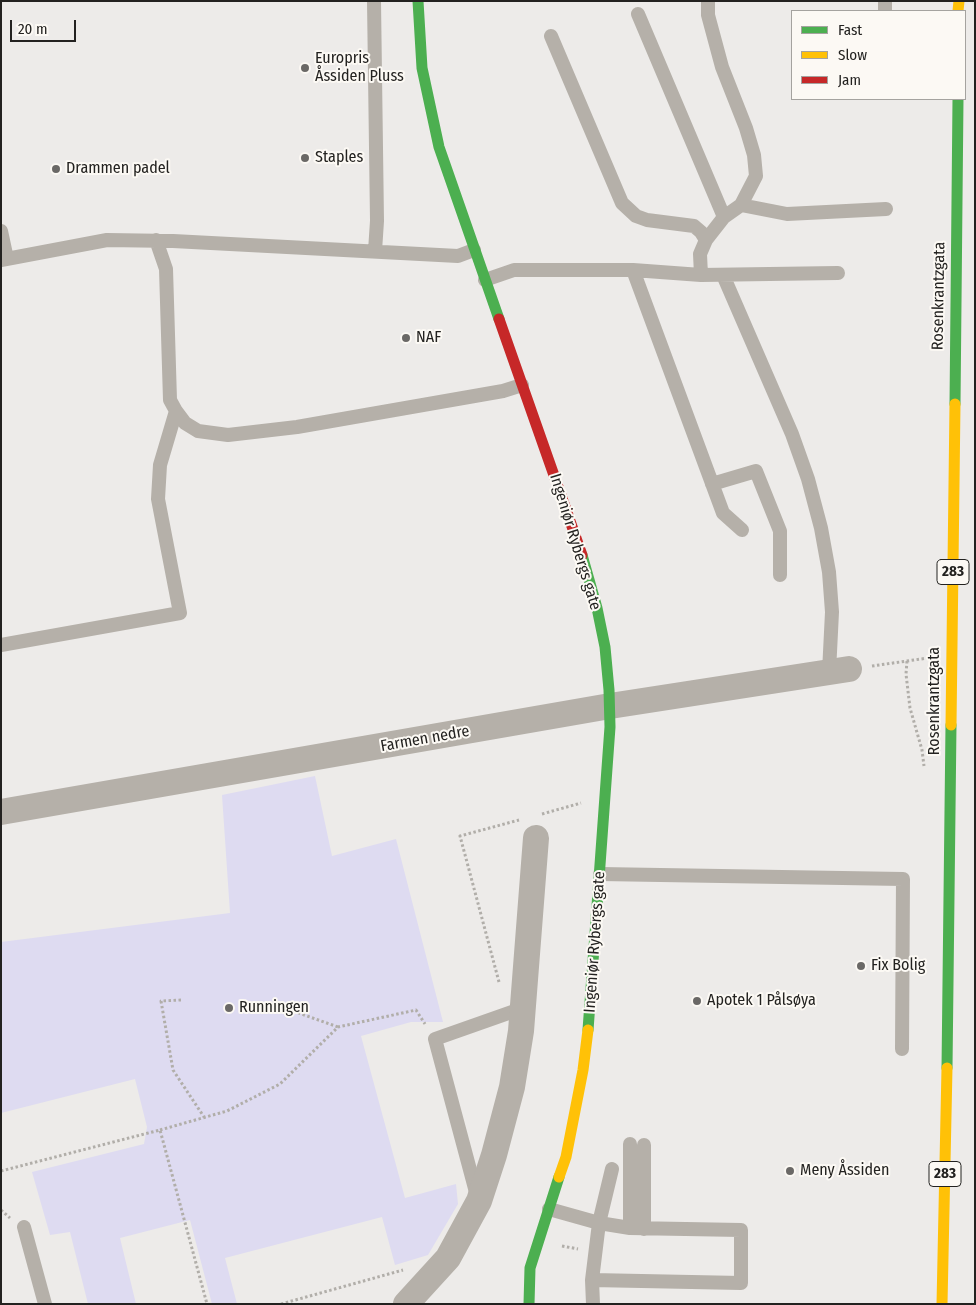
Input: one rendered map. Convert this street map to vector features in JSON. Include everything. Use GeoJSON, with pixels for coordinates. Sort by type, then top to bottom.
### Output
{"type":"FeatureCollection","features":[{"type":"Feature","properties":{"kind":"street","name":"Ingeniør Rybergs gate"},"geometry":{"type":"LineString","coordinates":[[418,1],[422,68],[437,139],[474,250],[586,566],[605,647],[610,706],[606,797],[590,1013],[583,1070],[566,1157],[530,1268],[529,1304]]}},
{"type":"Feature","properties":{"kind":"street","name":"Rosenkrantzgata"},"geometry":{"type":"LineString","coordinates":[[942,1303],[948,1045],[958,100]]}},
{"type":"Feature","properties":{"kind":"street","name":"Farmen nedre"},"geometry":{"type":"LineString","coordinates":[[1,812],[610,706],[839,670]]}},
{"type":"Feature","properties":{"kind":"street"},"geometry":{"type":"LineString","coordinates":[[406,1304],[448,1258],[478,1201],[494,1155],[512,1087],[521,1032],[515,1011],[534,824]]}},
{"type":"Feature","properties":{"kind":"lane"},"geometry":{"type":"LineString","coordinates":[[374,1],[377,221],[375,251]]}},
{"type":"Feature","properties":{"kind":"lane"},"geometry":{"type":"LineString","coordinates":[[700,276],[700,254],[706,240],[724,217],[741,205],[756,176],[754,154],[746,128],[722,67],[708,15],[708,1]]}},
{"type":"Feature","properties":{"kind":"lane"},"geometry":{"type":"LineString","coordinates":[[638,14],[724,217]]}},
{"type":"Feature","properties":{"kind":"lane"},"geometry":{"type":"LineString","coordinates":[[551,36],[622,203],[636,216],[647,220],[694,226],[706,240]]}},
{"type":"Feature","properties":{"kind":"lane"},"geometry":{"type":"LineString","coordinates":[[741,205],[787,214],[886,209]]}},
{"type":"Feature","properties":{"kind":"lane"},"geometry":{"type":"LineString","coordinates":[[1,231],[4,259],[107,240],[156,240],[458,256],[474,250]]}},
{"type":"Feature","properties":{"kind":"lane"},"geometry":{"type":"LineString","coordinates":[[156,240],[166,269],[170,400],[185,423],[198,431],[228,435],[306,425],[503,391],[522,385]]}},
{"type":"Feature","properties":{"kind":"lane"},"geometry":{"type":"LineString","coordinates":[[485,280],[514,270],[633,270],[700,276],[838,273]]}},
{"type":"Feature","properties":{"kind":"lane"},"geometry":{"type":"LineString","coordinates":[[633,270],[723,513],[742,530]]}},
{"type":"Feature","properties":{"kind":"lane"},"geometry":{"type":"LineString","coordinates":[[722,275],[792,434],[808,479],[821,528],[829,572],[839,670]]}},
{"type":"Feature","properties":{"kind":"lane"},"geometry":{"type":"LineString","coordinates":[[1,645],[180,613],[158,499],[160,465],[176,411]]}},
{"type":"Feature","properties":{"kind":"lane"},"geometry":{"type":"LineString","coordinates":[[712,484],[756,471],[780,531],[780,574]]}},
{"type":"Feature","properties":{"kind":"lane"},"geometry":{"type":"LineString","coordinates":[[600,874],[903,879],[902,1049]]}},
{"type":"Feature","properties":{"kind":"lane"},"geometry":{"type":"LineString","coordinates":[[478,1201],[435,1039],[515,1011]]}},
{"type":"Feature","properties":{"kind":"lane"},"geometry":{"type":"LineString","coordinates":[[637,1144],[637,1229]]}},
{"type":"Feature","properties":{"kind":"lane"},"geometry":{"type":"LineString","coordinates":[[593,1304],[592,1280],[599,1223],[612,1169]]}},
{"type":"Feature","properties":{"kind":"lane"},"geometry":{"type":"LineString","coordinates":[[549,1209],[599,1223],[637,1229],[742,1230],[741,1283],[592,1280]]}},
{"type":"Feature","properties":{"kind":"lane"},"geometry":{"type":"LineString","coordinates":[[24,1227],[45,1304]]}},
{"type":"Feature","properties":{"kind":"path"},"geometry":{"type":"LineString","coordinates":[[839,670],[931,658]]}},
{"type":"Feature","properties":{"kind":"path"},"geometry":{"type":"LineString","coordinates":[[907,661],[906,674],[910,708],[922,750],[924,767]]}},
{"type":"Feature","properties":{"kind":"path"},"geometry":{"type":"LineString","coordinates":[[515,1011],[460,836],[534,824],[606,797]]}},
{"type":"Feature","properties":{"kind":"path"},"geometry":{"type":"LineString","coordinates":[[181,1000],[161,1001],[173,1070],[204,1117]]}},
{"type":"Feature","properties":{"kind":"path"},"geometry":{"type":"LineString","coordinates":[[279,1006],[338,1027],[416,1010],[435,1039]]}},
{"type":"Feature","properties":{"kind":"path"},"geometry":{"type":"LineString","coordinates":[[1,1171],[227,1111],[280,1084],[338,1027]]}},
{"type":"Feature","properties":{"kind":"path"},"geometry":{"type":"LineString","coordinates":[[160,1130],[207,1304]]}},
{"type":"Feature","properties":{"kind":"path"},"geometry":{"type":"LineString","coordinates":[[538,1242],[595,1253]]}},
{"type":"Feature","properties":{"kind":"path"},"geometry":{"type":"LineString","coordinates":[[281,1304],[411,1268]]}},
{"type":"Feature","properties":{"kind":"shaded area"},"geometry":{"type":"Polygon","coordinates":[[[315,776],[332,856],[396,839],[443,1022],[411,1022],[361,1036],[405,1198],[456,1184],[458,1204],[428,1255],[395,1265],[382,1217],[225,1258],[237,1304],[212,1304],[190,1220],[120,1238],[136,1304],[88,1304],[70,1232],[50,1235],[32,1172],[144,1144],[147,1127],[135,1079],[1,1113],[1,942],[230,913],[222,795],[315,776]]]}},
{"type":"Feature","properties":{"kind":"traffic: fast"},"geometry":{"type":"LineString","coordinates":[[418,1],[422,68],[439,147],[499,319]]}},
{"type":"Feature","properties":{"kind":"traffic: fast"},"geometry":{"type":"LineString","coordinates":[[955,404],[958,100]]}},
{"type":"Feature","properties":{"kind":"traffic: fast"},"geometry":{"type":"LineString","coordinates":[[582,555],[597,608],[605,647],[610,727],[588,1030]]}},
{"type":"Feature","properties":{"kind":"traffic: fast"},"geometry":{"type":"LineString","coordinates":[[947,1068],[951,725]]}},
{"type":"Feature","properties":{"kind":"traffic: fast"},"geometry":{"type":"LineString","coordinates":[[529,1304],[530,1268],[559,1177]]}},
{"type":"Feature","properties":{"kind":"traffic: slow"},"geometry":{"type":"LineString","coordinates":[[958,10],[959,1]]}},
{"type":"Feature","properties":{"kind":"traffic: slow"},"geometry":{"type":"LineString","coordinates":[[951,725],[955,404]]}},
{"type":"Feature","properties":{"kind":"traffic: slow"},"geometry":{"type":"LineString","coordinates":[[559,1177],[566,1157],[583,1070],[588,1030]]}},
{"type":"Feature","properties":{"kind":"traffic: slow"},"geometry":{"type":"LineString","coordinates":[[942,1304],[947,1068]]}},
{"type":"Feature","properties":{"kind":"traffic: jam"},"geometry":{"type":"LineString","coordinates":[[499,319],[582,555]]}},
{"type":"Feature","properties":{"kind":"place","name":"Europris Åssiden Pluss"},"geometry":{"type":"Point","coordinates":[305,68]}},
{"type":"Feature","properties":{"kind":"place","name":"Staples"},"geometry":{"type":"Point","coordinates":[305,158]}},
{"type":"Feature","properties":{"kind":"place","name":"Drammen padel"},"geometry":{"type":"Point","coordinates":[56,169]}},
{"type":"Feature","properties":{"kind":"place","name":"NAF"},"geometry":{"type":"Point","coordinates":[406,338]}},
{"type":"Feature","properties":{"kind":"place","name":"Fix Bolig"},"geometry":{"type":"Point","coordinates":[861,966]}},
{"type":"Feature","properties":{"kind":"place","name":"Apotek 1 Pålsøya"},"geometry":{"type":"Point","coordinates":[697,1001]}},
{"type":"Feature","properties":{"kind":"place","name":"Runningen"},"geometry":{"type":"Point","coordinates":[229,1008]}},
{"type":"Feature","properties":{"kind":"place","name":"Meny Åssiden"},"geometry":{"type":"Point","coordinates":[790,1171]}}]}
